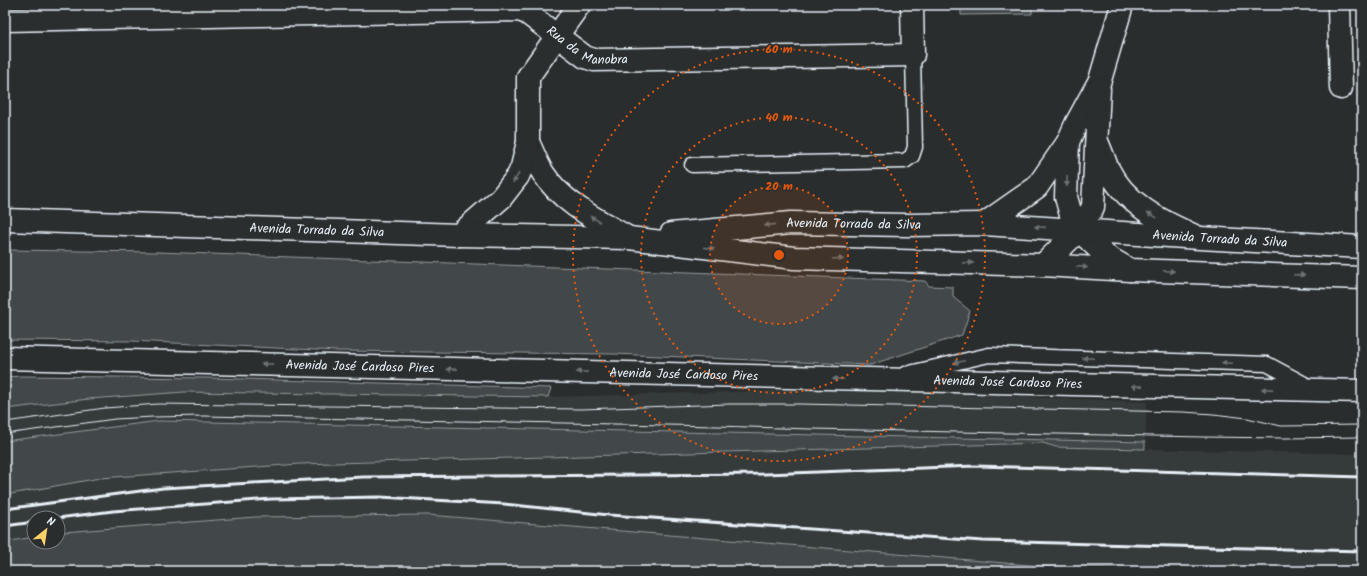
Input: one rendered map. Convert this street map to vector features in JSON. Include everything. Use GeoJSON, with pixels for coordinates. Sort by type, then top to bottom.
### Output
{"type":"FeatureCollection","features":[{"type":"Feature","properties":{"kind":"street"},"geometry":{"type":"LineString","coordinates":[[459,235],[501,198],[518,176],[522,167],[528,142],[528,77],[578,5]]}},
{"type":"Feature","properties":{"kind":"street"},"geometry":{"type":"LineString","coordinates":[[912,5],[913,55]]}},
{"type":"Feature","properties":{"kind":"street"},"geometry":{"type":"LineString","coordinates":[[984,224],[1037,187],[1068,142],[1100,80],[1122,5]]}},
{"type":"Feature","properties":{"kind":"street"},"geometry":{"type":"LineString","coordinates":[[1339,5],[1341,88]]}},
{"type":"Feature","properties":{"kind":"street","name":"Rua da Manobra"},"geometry":{"type":"LineString","coordinates":[[5,20],[519,10],[527,13],[585,57],[594,60],[913,55]]}},
{"type":"Feature","properties":{"kind":"street"},"geometry":{"type":"LineString","coordinates":[[1043,265],[1079,230],[1092,207],[1100,80]]}},
{"type":"Feature","properties":{"kind":"street"},"geometry":{"type":"LineString","coordinates":[[1096,137],[1107,167],[1123,191],[1145,211],[1172,226],[1200,238]]}},
{"type":"Feature","properties":{"kind":"street"},"geometry":{"type":"LineString","coordinates":[[528,142],[542,172],[557,191],[580,210],[629,238]]}},
{"type":"Feature","properties":{"kind":"street"},"geometry":{"type":"LineString","coordinates":[[1068,142],[1066,197],[1071,215],[1079,230]]}},
{"type":"Feature","properties":{"kind":"street","name":"Avenida Torrado da Silva"},"geometry":{"type":"LineString","coordinates":[[5,220],[459,235],[629,238],[794,258],[1043,265],[1130,270],[1362,278]]}},
{"type":"Feature","properties":{"kind":"street","name":"Avenida Torrado da Silva"},"geometry":{"type":"LineString","coordinates":[[629,238],[791,223],[907,225],[984,224],[1362,247]]}},
{"type":"Feature","properties":{"kind":"street","name":"Avenida Torrado da Silva"},"geometry":{"type":"LineString","coordinates":[[1079,230],[1106,256],[1130,270]]}},
{"type":"Feature","properties":{"kind":"street","name":"Avenida José Cardoso Pires"},"geometry":{"type":"LineString","coordinates":[[5,358],[1362,391]]}},
{"type":"Feature","properties":{"kind":"lane"},"geometry":{"type":"LineString","coordinates":[[692,165],[906,162],[912,156],[915,147],[913,55]]}},
{"type":"Feature","properties":{"kind":"shaded area"},"geometry":{"type":"Polygon","coordinates":[[[961,5],[1032,5],[1032,14],[961,15],[961,5]]]}},
{"type":"Feature","properties":{"kind":"shaded area"},"geometry":{"type":"Polygon","coordinates":[[[5,250],[158,252],[925,281],[929,286],[953,287],[953,297],[970,311],[962,335],[870,365],[614,354],[337,351],[132,341],[5,340],[5,250]]]}},
{"type":"Feature","properties":{"kind":"shaded area"},"geometry":{"type":"Polygon","coordinates":[[[5,377],[208,378],[551,388],[548,397],[184,392],[89,399],[5,409],[5,377]]]}},
{"type":"Feature","properties":{"kind":"shaded area"},"geometry":{"type":"Polygon","coordinates":[[[841,389],[1147,402],[1145,442],[159,421],[5,441],[5,409],[89,399],[184,392],[548,397],[841,389]]]}},
{"type":"Feature","properties":{"kind":"shaded area"},"geometry":{"type":"Polygon","coordinates":[[[159,421],[1145,442],[1145,449],[1056,447],[1043,443],[300,464],[100,478],[5,495],[5,441],[159,421]]]}},
{"type":"Feature","properties":{"kind":"shaded area"},"geometry":{"type":"Polygon","coordinates":[[[1044,443],[1056,447],[1362,454],[1362,571],[1250,571],[1053,567],[429,515],[254,517],[66,532],[66,510],[26,510],[26,538],[5,542],[5,495],[100,478],[300,464],[1044,443]]]}},
{"type":"Feature","properties":{"kind":"shaded area"},"geometry":{"type":"Polygon","coordinates":[[[429,515],[1053,567],[1183,569],[1183,571],[5,571],[5,542],[26,538],[26,550],[66,550],[66,532],[255,517],[429,515]]]}},
{"type":"Feature","properties":{"kind":"tram line"},"geometry":{"type":"LineString","coordinates":[[5,422],[105,408],[158,404],[581,409],[730,404],[800,404],[1183,412],[1247,418],[1281,426],[1362,425]]}},
{"type":"Feature","properties":{"kind":"tram line"},"geometry":{"type":"LineString","coordinates":[[5,434],[115,419],[204,416],[1203,437],[1362,437]]}},
{"type":"Feature","properties":{"kind":"railway"},"geometry":{"type":"LineString","coordinates":[[5,509],[163,488],[363,477],[765,474],[975,466],[1362,477]]}},
{"type":"Feature","properties":{"kind":"railway"},"geometry":{"type":"LineString","coordinates":[[66,517],[113,511],[271,499],[380,497],[504,504],[609,515],[983,541],[1362,551]]}},
{"type":"Feature","properties":{"kind":"railway"},"geometry":{"type":"LineString","coordinates":[[5,526],[26,523]]}}]}
